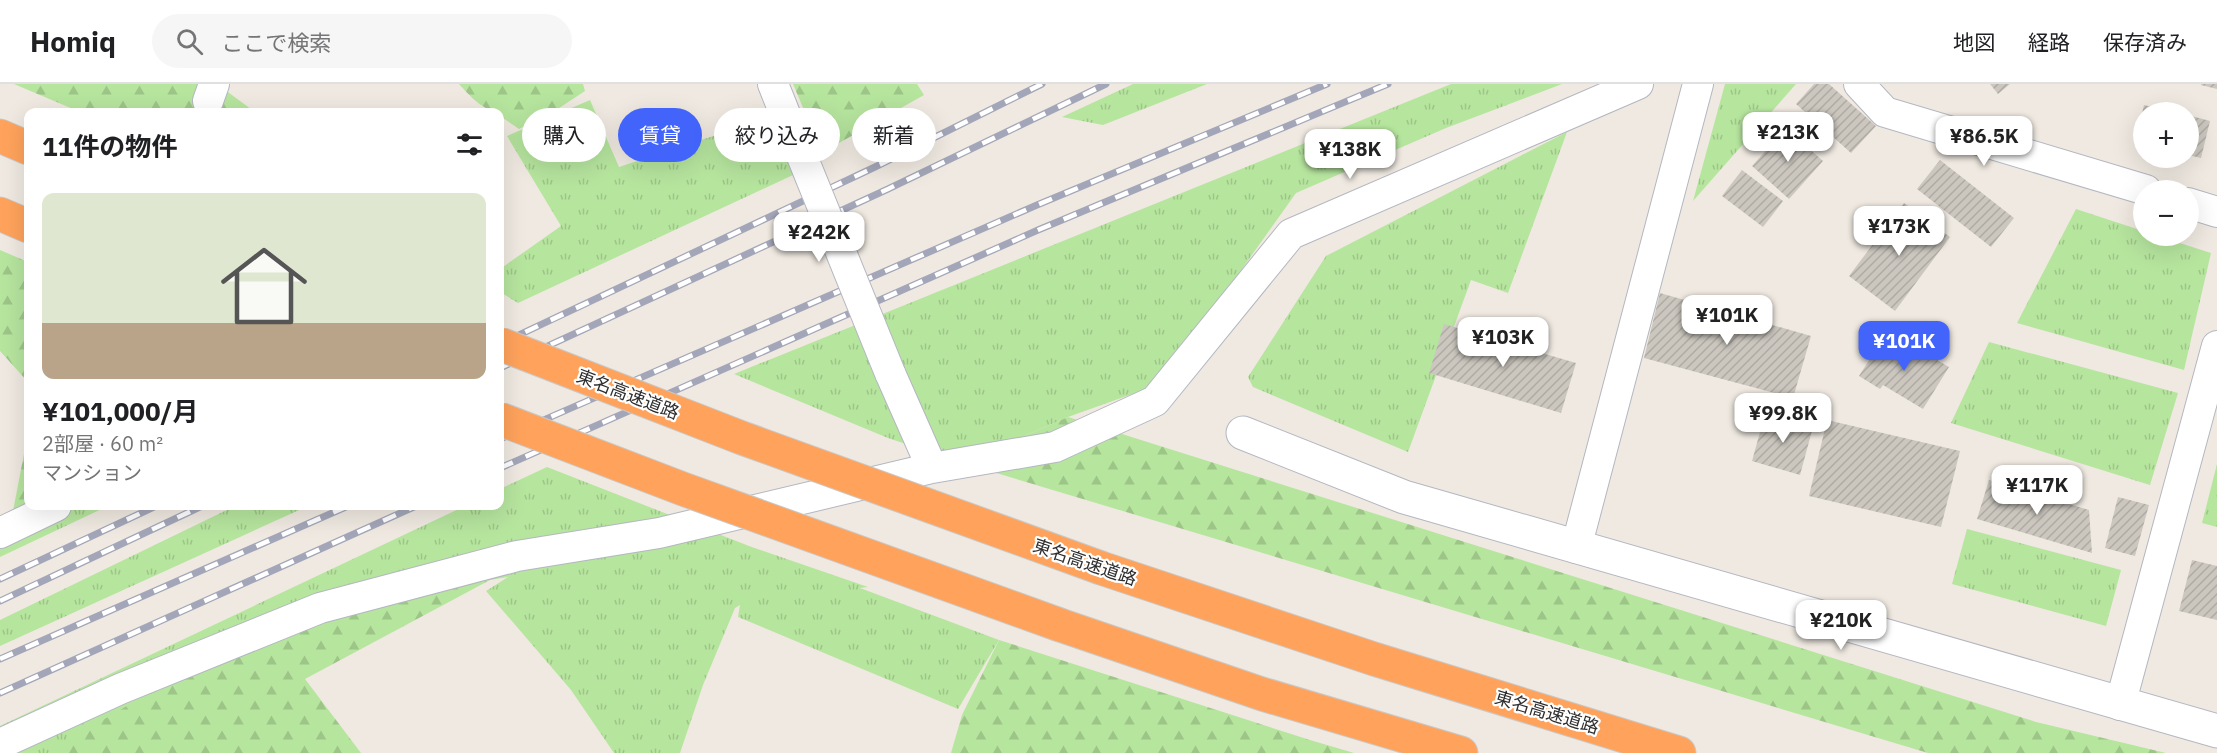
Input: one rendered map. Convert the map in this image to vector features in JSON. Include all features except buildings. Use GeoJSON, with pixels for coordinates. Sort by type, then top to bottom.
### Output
{"type":"FeatureCollection","features":[{"type":"Feature","properties":{"kind":"highway"},"geometry":{"type":"LineString","coordinates":[[0,136],[24,146]]}},
{"type":"Feature","properties":{"kind":"highway"},"geometry":{"type":"LineString","coordinates":[[0,214],[24,224]]}},
{"type":"Feature","properties":{"kind":"highway","name":"東名高速道路"},"geometry":{"type":"LineString","coordinates":[[504,346],[742,438],[1101,568],[1374,659],[1679,753]]}},
{"type":"Feature","properties":{"kind":"highway"},"geometry":{"type":"LineString","coordinates":[[504,421],[683,489],[1060,625],[1262,694],[1461,753]]}},
{"type":"Feature","properties":{"kind":"street"},"geometry":{"type":"LineString","coordinates":[[773,84],[890,373],[932,468]]}},
{"type":"Feature","properties":{"kind":"street"},"geometry":{"type":"LineString","coordinates":[[0,744],[120,689],[320,608],[518,556],[659,533],[932,468],[1055,447],[1155,401],[1291,234],[1638,84]]}},
{"type":"Feature","properties":{"kind":"street"},"geometry":{"type":"LineString","coordinates":[[1576,549],[1698,84]]}},
{"type":"Feature","properties":{"kind":"street"},"geometry":{"type":"LineString","coordinates":[[1859,84],[1885,112],[2133,186]]}},
{"type":"Feature","properties":{"kind":"street"},"geometry":{"type":"LineString","coordinates":[[2199,206],[2217,212]]}},
{"type":"Feature","properties":{"kind":"street"},"geometry":{"type":"LineString","coordinates":[[2120,705],[2212,380],[2217,346]]}},
{"type":"Feature","properties":{"kind":"street"},"geometry":{"type":"LineString","coordinates":[[1243,434],[1404,497],[1576,549],[2217,731]]}},
{"type":"Feature","properties":{"kind":"street"},"geometry":{"type":"LineString","coordinates":[[0,532],[47,510]]}},
{"type":"Feature","properties":{"kind":"green space"},"geometry":{"type":"Polygon","coordinates":[[[14,84],[217,84],[250,108],[71,108],[14,84]]]}},
{"type":"Feature","properties":{"kind":"green space"},"geometry":{"type":"Polygon","coordinates":[[[459,84],[583,84],[585,91],[559,108],[522,108],[522,128],[519,129],[504,119],[504,108],[486,108],[459,84]]]}},
{"type":"Feature","properties":{"kind":"green space"},"geometry":{"type":"Polygon","coordinates":[[[793,84],[917,84],[924,95],[901,108],[852,108],[852,136],[840,142],[840,108],[803,108],[793,84]]]}},
{"type":"Feature","properties":{"kind":"green space"},"geometry":{"type":"Polygon","coordinates":[[[1133,84],[1207,84],[1103,125],[1062,117],[1133,84]]]}},
{"type":"Feature","properties":{"kind":"green space"},"geometry":{"type":"Polygon","coordinates":[[[1451,84],[1562,84],[1446,128],[1296,193],[1160,384],[1068,417],[963,463],[888,438],[734,374],[1451,84]]]}},
{"type":"Feature","properties":{"kind":"green space"},"geometry":{"type":"Polygon","coordinates":[[[1725,84],[1796,84],[1693,201],[1725,84]]]}},
{"type":"Feature","properties":{"kind":"green space"},"geometry":{"type":"Polygon","coordinates":[[[590,100],[593,108],[572,108],[590,100]]]}},
{"type":"Feature","properties":{"kind":"green space"},"geometry":{"type":"Polygon","coordinates":[[[522,129],[522,161],[507,136],[522,129]]]}},
{"type":"Feature","properties":{"kind":"green space"},"geometry":{"type":"Polygon","coordinates":[[[1567,132],[1508,293],[1471,280],[1408,452],[1253,387],[1248,377],[1326,256],[1567,132]]]}},
{"type":"Feature","properties":{"kind":"green space"},"geometry":{"type":"Polygon","coordinates":[[[714,136],[714,162],[788,162],[793,175],[518,303],[504,294],[504,266],[561,226],[523,162],[606,162],[606,137],[619,167],[634,162],[702,162],[702,140],[714,136]]]}},
{"type":"Feature","properties":{"kind":"green space"},"geometry":{"type":"Polygon","coordinates":[[[2076,209],[2133,228],[2133,246],[2189,246],[2211,253],[2184,370],[2017,323],[2076,209]]]}},
{"type":"Feature","properties":{"kind":"green space"},"geometry":{"type":"Polygon","coordinates":[[[0,250],[24,260],[24,378],[0,351],[0,250]]]}},
{"type":"Feature","properties":{"kind":"green space"},"geometry":{"type":"Polygon","coordinates":[[[1989,342],[2178,393],[2150,485],[1951,423],[1989,342]]]}},
{"type":"Feature","properties":{"kind":"green space"},"geometry":{"type":"Polygon","coordinates":[[[1068,417],[2036,722],[2166,753],[1928,753],[963,463],[1068,417]]]}},
{"type":"Feature","properties":{"kind":"green space"},"geometry":{"type":"Polygon","coordinates":[[[24,454],[24,507],[13,511],[24,454]]]}},
{"type":"Feature","properties":{"kind":"green space"},"geometry":{"type":"Polygon","coordinates":[[[2217,464],[2217,527],[2202,523],[2217,464]]]}},
{"type":"Feature","properties":{"kind":"green space"},"geometry":{"type":"Polygon","coordinates":[[[547,467],[749,546],[868,587],[860,588],[999,640],[958,709],[738,617],[740,605],[735,608],[703,685],[680,753],[614,753],[571,690],[486,591],[508,577],[431,590],[61,753],[0,753],[0,726],[457,510],[504,510],[504,487],[547,467]]]}},
{"type":"Feature","properties":{"kind":"green space"},"geometry":{"type":"Polygon","coordinates":[[[51,510],[100,510],[0,557],[0,534],[51,510]]]}},
{"type":"Feature","properties":{"kind":"green space"},"geometry":{"type":"Polygon","coordinates":[[[227,510],[299,510],[0,646],[0,620],[227,510]]]}},
{"type":"Feature","properties":{"kind":"green space"},"geometry":{"type":"Polygon","coordinates":[[[1967,529],[2121,570],[2106,626],[1952,584],[1967,529]]]}},
{"type":"Feature","properties":{"kind":"green space"},"geometry":{"type":"Polygon","coordinates":[[[490,580],[305,679],[361,753],[53,753],[58,746],[139,699],[300,629],[411,595],[490,580]]]}},
{"type":"Feature","properties":{"kind":"green space"},"geometry":{"type":"Polygon","coordinates":[[[999,640],[1354,753],[951,753],[962,715],[999,640]]]}},
{"type":"Feature","properties":{"kind":"railway"},"geometry":{"type":"LineString","coordinates":[[504,342],[875,167],[1042,84]]}},
{"type":"Feature","properties":{"kind":"railway"},"geometry":{"type":"LineString","coordinates":[[504,366],[888,189],[1106,84]]}},
{"type":"Feature","properties":{"kind":"railway"},"geometry":{"type":"LineString","coordinates":[[504,437],[1037,205],[1327,84]]}},
{"type":"Feature","properties":{"kind":"railway"},"geometry":{"type":"LineString","coordinates":[[504,466],[1038,230],[1388,84]]}},
{"type":"Feature","properties":{"kind":"railway"},"geometry":{"type":"LineString","coordinates":[[0,579],[147,510]]}},
{"type":"Feature","properties":{"kind":"railway"},"geometry":{"type":"LineString","coordinates":[[0,601],[193,510]]}},
{"type":"Feature","properties":{"kind":"railway"},"geometry":{"type":"LineString","coordinates":[[0,659],[339,510]]}},
{"type":"Feature","properties":{"kind":"railway"},"geometry":{"type":"LineString","coordinates":[[0,693],[407,510]]}}]}
